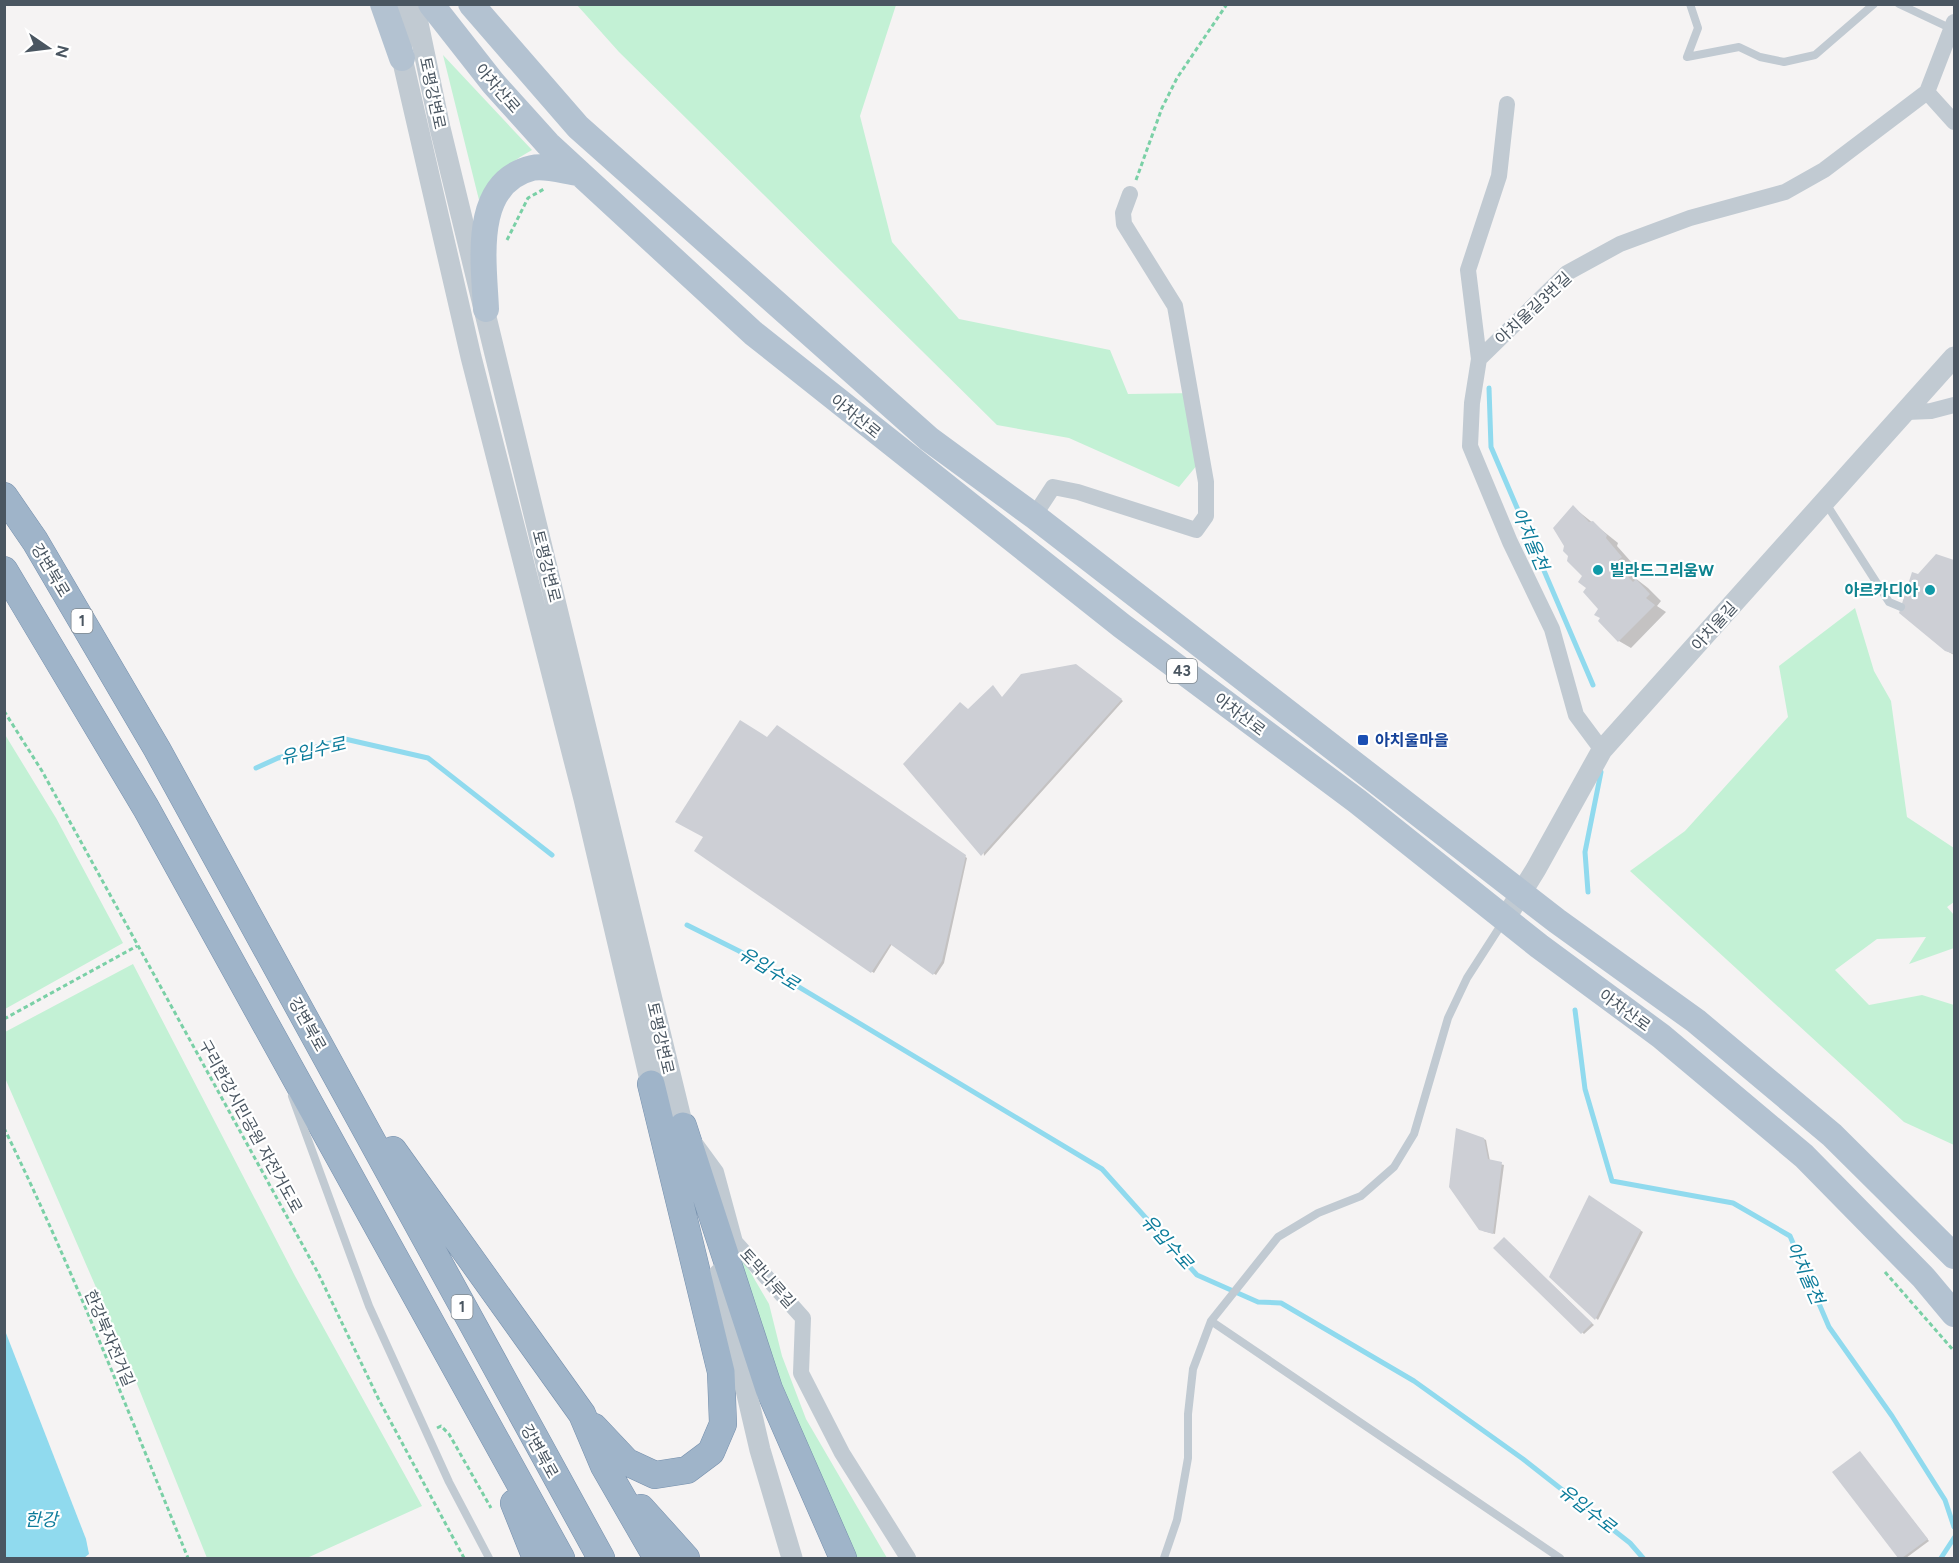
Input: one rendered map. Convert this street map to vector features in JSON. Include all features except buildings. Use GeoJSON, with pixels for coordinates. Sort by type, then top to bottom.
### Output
{"type":"FeatureCollection","features":[{"type":"Feature","properties":{"kind":"highway","name":"강변북로"},"geometry":{"type":"LineString","coordinates":[[4,496],[34,541],[157,749],[601,1558]]}},
{"type":"Feature","properties":{"kind":"highway","name":"강변북로"},"geometry":{"type":"LineString","coordinates":[[4,570],[140,798],[561,1558]]}},
{"type":"Feature","properties":{"kind":"highway"},"geometry":{"type":"LineString","coordinates":[[325,1054],[582,1414],[627,1462],[655,1475],[687,1470],[711,1452],[723,1424],[721,1372],[651,1084]]}},
{"type":"Feature","properties":{"kind":"highway"},"geometry":{"type":"LineString","coordinates":[[682,1126],[769,1389],[843,1558]]}},
{"type":"Feature","properties":{"kind":"highway"},"geometry":{"type":"LineString","coordinates":[[475,1401],[536,1558]]}},
{"type":"Feature","properties":{"kind":"highway"},"geometry":{"type":"LineString","coordinates":[[582,1414],[604,1466],[657,1558]]}},
{"type":"Feature","properties":{"kind":"highway"},"geometry":{"type":"LineString","coordinates":[[604,1466],[686,1558]]}},
{"type":"Feature","properties":{"kind":"main road"},"geometry":{"type":"LineString","coordinates":[[383,4],[402,58]]}},
{"type":"Feature","properties":{"kind":"main road","name":"아차산로"},"geometry":{"type":"LineString","coordinates":[[431,4],[494,83],[548,144],[753,333],[910,461],[1122,626],[1357,801],[1505,919],[1661,1036],[1804,1156],[1923,1276],[1954,1314]]}},
{"type":"Feature","properties":{"kind":"main road","name":"아차산로"},"geometry":{"type":"LineString","coordinates":[[471,4],[578,127],[928,439],[1034,516],[1521,893],[1714,1036],[1832,1135],[1954,1256]]}},
{"type":"Feature","properties":{"kind":"main road"},"geometry":{"type":"LineString","coordinates":[[486,309],[483,244],[490,201],[508,179],[533,168],[578,173]]}},
{"type":"Feature","properties":{"kind":"street","name":"토평강변로"},"geometry":{"type":"LineString","coordinates":[[400,4],[402,58],[471,357],[584,800],[651,1084]]}},
{"type":"Feature","properties":{"kind":"street","name":"토평강변로"},"geometry":{"type":"LineString","coordinates":[[414,4],[440,128],[486,309],[760,1450],[792,1558]]}},
{"type":"Feature","properties":{"kind":"street"},"geometry":{"type":"LineString","coordinates":[[1953,25],[1927,92],[1954,122]]}},
{"type":"Feature","properties":{"kind":"street","name":"아치울길3번길"},"geometry":{"type":"LineString","coordinates":[[1479,358],[1568,273],[1620,244],[1660,229],[1690,218],[1785,192],[1824,170],[1927,92]]}},
{"type":"Feature","properties":{"kind":"street"},"geometry":{"type":"LineString","coordinates":[[1507,104],[1499,176],[1468,270],[1479,358],[1472,403],[1470,446],[1510,542],[1552,629],[1576,715],[1602,750]]}},
{"type":"Feature","properties":{"kind":"street"},"geometry":{"type":"LineString","coordinates":[[1034,516],[1053,487],[1078,492],[1196,530],[1206,516],[1206,482],[1175,306],[1124,224],[1123,213],[1130,194]]}},
{"type":"Feature","properties":{"kind":"street","name":"아치울길"},"geometry":{"type":"LineString","coordinates":[[1505,919],[1602,750],[1954,357]]}},
{"type":"Feature","properties":{"kind":"street"},"geometry":{"type":"LineString","coordinates":[[1906,412],[1931,411],[1954,405]]}},
{"type":"Feature","properties":{"kind":"street"},"geometry":{"type":"LineString","coordinates":[[651,1084],[682,1126]]}},
{"type":"Feature","properties":{"kind":"street","name":"토막나루길"},"geometry":{"type":"LineString","coordinates":[[682,1126],[716,1172],[735,1242],[803,1318],[801,1373],[842,1453],[908,1558]]}},
{"type":"Feature","properties":{"kind":"lane"},"geometry":{"type":"LineString","coordinates":[[1690,4],[1698,28],[1687,57],[1739,47],[1760,57],[1784,62],[1815,55],[1874,4]]}},
{"type":"Feature","properties":{"kind":"lane"},"geometry":{"type":"LineString","coordinates":[[1899,4],[1953,25]]}},
{"type":"Feature","properties":{"kind":"lane"},"geometry":{"type":"LineString","coordinates":[[1824,501],[1889,602],[1901,607]]}},
{"type":"Feature","properties":{"kind":"lane"},"geometry":{"type":"LineString","coordinates":[[1164,1558],[1177,1520],[1188,1458],[1188,1414],[1193,1368],[1212,1319],[1278,1237],[1318,1213],[1361,1196],[1394,1167],[1414,1134],[1448,1018],[1467,978],[1505,919]]}},
{"type":"Feature","properties":{"kind":"lane"},"geometry":{"type":"LineString","coordinates":[[271,1036],[369,1306],[449,1482],[489,1558]]}},
{"type":"Feature","properties":{"kind":"lane"},"geometry":{"type":"LineString","coordinates":[[1212,1319],[1560,1558]]}},
{"type":"Feature","properties":{"kind":"path"},"geometry":{"type":"LineString","coordinates":[[1130,194],[1162,108],[1177,78],[1227,4]]}},
{"type":"Feature","properties":{"kind":"path","name":"구리한강시민공원 자전거도로"},"geometry":{"type":"LineString","coordinates":[[4,711],[42,771],[318,1273],[379,1400],[465,1558]]}},
{"type":"Feature","properties":{"kind":"path"},"geometry":{"type":"LineString","coordinates":[[4,1019],[138,945]]}},
{"type":"Feature","properties":{"kind":"path","name":"한강북자전거길"},"geometry":{"type":"LineString","coordinates":[[4,1128],[82,1303],[188,1558]]}},
{"type":"Feature","properties":{"kind":"path"},"geometry":{"type":"LineString","coordinates":[[437,1436],[435,1428],[441,1426],[449,1434],[495,1516]]}},
{"type":"Feature","properties":{"kind":"green space"},"geometry":{"type":"Polygon","coordinates":[[[577,5],[896,5],[860,116],[892,242],[959,319],[1110,350],[1128,394],[1197,393],[1202,459],[1179,487],[1069,438],[997,425],[619,52],[577,5]]]}},
{"type":"Feature","properties":{"kind":"green space"},"geometry":{"type":"Polygon","coordinates":[[[443,55],[532,150],[501,171],[479,200],[443,55]]]}},
{"type":"Feature","properties":{"kind":"green space"},"geometry":{"type":"Polygon","coordinates":[[[1855,608],[1874,671],[1891,701],[1907,817],[1954,848],[1954,902],[1947,907],[1954,915],[1954,948],[1909,964],[1926,937],[1877,939],[1835,970],[1869,1005],[1922,995],[1954,1005],[1954,1145],[1904,1122],[1630,871],[1685,831],[1788,717],[1779,666],[1855,608]]]}},
{"type":"Feature","properties":{"kind":"green space"},"geometry":{"type":"Polygon","coordinates":[[[4,733],[56,818],[123,943],[5,1009],[4,733]]]}},
{"type":"Feature","properties":{"kind":"green space"},"geometry":{"type":"Polygon","coordinates":[[[133,964],[295,1276],[422,1506],[307,1558],[207,1558],[125,1354],[5,1078],[5,1032],[133,964]]]}},
{"type":"Feature","properties":{"kind":"green space"},"geometry":{"type":"Polygon","coordinates":[[[729,1244],[748,1268],[769,1304],[782,1356],[806,1419],[887,1558],[849,1558],[830,1520],[729,1244]]]}},
{"type":"Feature","properties":{"kind":"water","name":"한강"},"geometry":{"type":"Polygon","coordinates":[[[4,1328],[86,1539],[89,1554],[84,1558],[5,1558],[4,1328]]]}},
{"type":"Feature","properties":{"kind":"waterway","name":"아치울천"},"geometry":{"type":"LineString","coordinates":[[1489,388],[1491,447],[1593,685]]}},
{"type":"Feature","properties":{"kind":"waterway","name":"유입수로"},"geometry":{"type":"LineString","coordinates":[[256,768],[278,758],[345,739],[428,758],[552,855]]}},
{"type":"Feature","properties":{"kind":"waterway","name":"아치울천"},"geometry":{"type":"LineString","coordinates":[[1588,892],[1585,852],[1601,772]]}},
{"type":"Feature","properties":{"kind":"waterway","name":"유입수로"},"geometry":{"type":"LineString","coordinates":[[687,925],[739,951],[1102,1169],[1197,1275],[1258,1302],[1281,1303],[1414,1381],[1523,1459],[1630,1543],[1643,1558]]}},
{"type":"Feature","properties":{"kind":"waterway","name":"아치울천"},"geometry":{"type":"LineString","coordinates":[[1575,1010],[1585,1089],[1612,1181],[1733,1203],[1790,1236],[1829,1327],[1892,1416],[1945,1500],[1954,1527]]}},
{"type":"Feature","properties":{"kind":"waterway","name":"아치울천"},"geometry":{"type":"LineString","coordinates":[[1941,1558],[1954,1538]]}},
{"type":"Feature","properties":{"kind":"place","name":"빌라드그리움W"},"geometry":{"type":"Point","coordinates":[1598,570]}},
{"type":"Feature","properties":{"kind":"place","name":"아르카디아"},"geometry":{"type":"Point","coordinates":[1930,590]}},
{"type":"Feature","properties":{"kind":"place","name":"아치울마을"},"geometry":{"type":"Point","coordinates":[1363,740]}}]}
